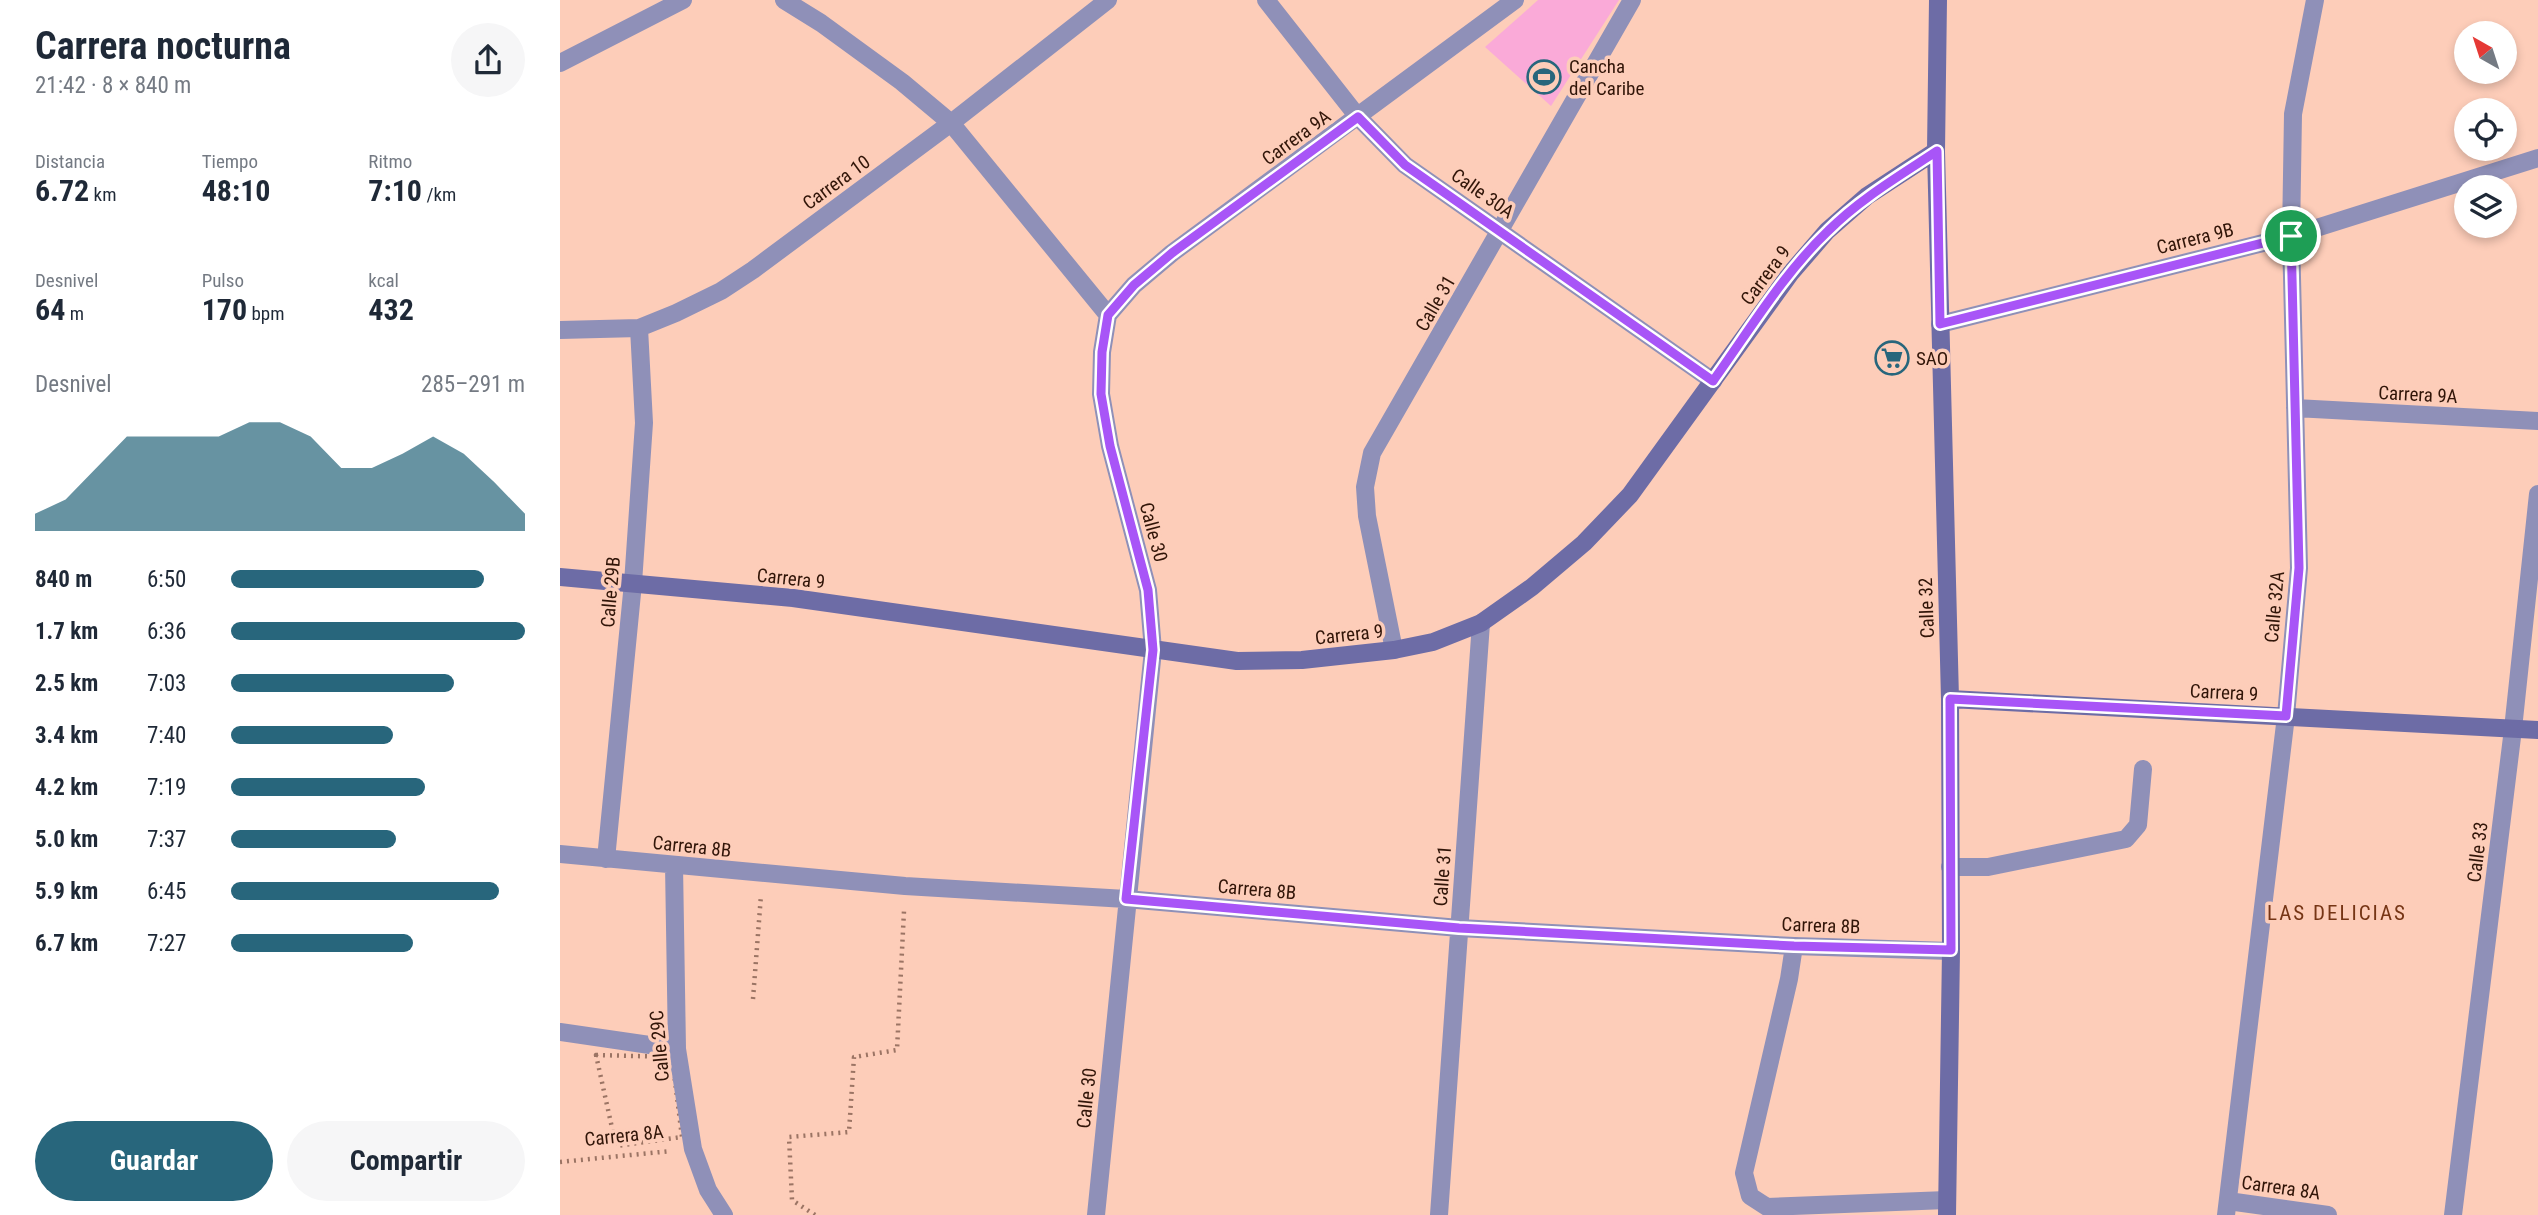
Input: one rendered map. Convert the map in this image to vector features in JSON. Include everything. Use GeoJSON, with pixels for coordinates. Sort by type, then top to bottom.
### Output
{"type":"FeatureCollection","features":[{"type":"Feature","properties":{"kind":"street"},"geometry":{"type":"LineString","coordinates":[[560,63],[683,0]]}},
{"type":"Feature","properties":{"kind":"street"},"geometry":{"type":"LineString","coordinates":[[784,0],[821,23],[902,82],[951,123],[1108,315]]}},
{"type":"Feature","properties":{"kind":"street","name":"Carrera 10"},"geometry":{"type":"LineString","coordinates":[[560,330],[639,328],[721,291],[951,123],[1108,0]]}},
{"type":"Feature","properties":{"kind":"street","name":"Calle 30A"},"geometry":{"type":"LineString","coordinates":[[1266,0],[1358,117],[1405,165],[1713,381]]}},
{"type":"Feature","properties":{"kind":"street","name":"Carrera 9A"},"geometry":{"type":"LineString","coordinates":[[1108,315],[1134,285],[1172,253],[1516,0]]}},
{"type":"Feature","properties":{"kind":"street","name":"Calle 31"},"geometry":{"type":"LineString","coordinates":[[1394,650],[1367,516],[1365,488],[1372,453],[1632,0]]}},
{"type":"Feature","properties":{"kind":"street","name":"Calle 32"},"geometry":{"type":"LineString","coordinates":[[1938,0],[1937,151],[1950,699],[1951,950],[1947,1208]]}},
{"type":"Feature","properties":{"kind":"street","name":"Calle 32A"},"geometry":{"type":"LineString","coordinates":[[2227,1208],[2286,716],[2299,568],[2291,236],[2293,114],[2315,0]]}},
{"type":"Feature","properties":{"kind":"street","name":"Carrera 9"},"geometry":{"type":"LineString","coordinates":[[560,577],[793,598],[1237,662],[1302,660],[1394,650],[1433,642],[1481,623],[1532,587],[1584,542],[1630,495],[1790,274],[1827,231],[1867,196],[1937,151]]}},
{"type":"Feature","properties":{"kind":"street","name":"Carrera 9B"},"geometry":{"type":"LineString","coordinates":[[1940,324],[2291,236],[2538,158]]}},
{"type":"Feature","properties":{"kind":"street","name":"Calle 30"},"geometry":{"type":"LineString","coordinates":[[1096,1215],[1153,650],[1148,590],[1110,446],[1101,394],[1102,352],[1108,315]]}},
{"type":"Feature","properties":{"kind":"street","name":"Calle 29B"},"geometry":{"type":"LineString","coordinates":[[606,859],[633,583],[644,423],[639,328]]}},
{"type":"Feature","properties":{"kind":"street","name":"Carrera 9A"},"geometry":{"type":"LineString","coordinates":[[2295,408],[2538,421]]}},
{"type":"Feature","properties":{"kind":"street","name":"Calle 33"},"geometry":{"type":"LineString","coordinates":[[2453,1215],[2514,729],[2538,494]]}},
{"type":"Feature","properties":{"kind":"street","name":"Calle 31"},"geometry":{"type":"LineString","coordinates":[[1439,1215],[1481,623]]}},
{"type":"Feature","properties":{"kind":"street","name":"Carrera 9"},"geometry":{"type":"LineString","coordinates":[[1950,699],[2538,730]]}},
{"type":"Feature","properties":{"kind":"street"},"geometry":{"type":"LineString","coordinates":[[1950,867],[1988,867],[2126,838],[2138,825],[2143,769]]}},
{"type":"Feature","properties":{"kind":"street","name":"Carrera 8B"},"geometry":{"type":"LineString","coordinates":[[560,854],[905,886],[1126,899],[1459,928],[1794,946],[1951,950]]}},
{"type":"Feature","properties":{"kind":"street","name":"Calle 29C"},"geometry":{"type":"LineString","coordinates":[[681,866],[672,1053],[693,1149],[708,1190],[724,1215]]}},
{"type":"Feature","properties":{"kind":"street"},"geometry":{"type":"LineString","coordinates":[[1794,946],[1789,979],[1744,1173],[1750,1196],[1767,1207],[1947,1208]]}},
{"type":"Feature","properties":{"kind":"street"},"geometry":{"type":"LineString","coordinates":[[560,1032],[672,1053]]}},
{"type":"Feature","properties":{"kind":"street","name":"Carrera 8A"},"geometry":{"type":"LineString","coordinates":[[2227,1208],[2328,1215]]}},
{"type":"Feature","properties":{"kind":"path"},"geometry":{"type":"LineString","coordinates":[[753,999],[754,872]]}},
{"type":"Feature","properties":{"kind":"path"},"geometry":{"type":"LineString","coordinates":[[815,1215],[792,1200],[789,1137],[849,1132],[854,1056],[897,1050],[905,886]]}},
{"type":"Feature","properties":{"kind":"path"},"geometry":{"type":"LineString","coordinates":[[672,1053],[682,1137],[616,1146],[596,1055],[672,1053]]}},
{"type":"Feature","properties":{"kind":"path","name":"Carrera 8A"},"geometry":{"type":"LineString","coordinates":[[560,1162],[693,1149]]}},
{"type":"Feature","properties":{"kind":"shaded area","name":"Cancha del Caribe"},"geometry":{"type":"Polygon","coordinates":[[[1538,0],[1619,0],[1551,106],[1485,47],[1538,0]]]}},
{"type":"Feature","properties":{"kind":"place","name":"Cancha del Caribe"},"geometry":{"type":"Point","coordinates":[1544,77]}},
{"type":"Feature","properties":{"kind":"place","name":"SAO"},"geometry":{"type":"Point","coordinates":[1892,358]}},
{"type":"Feature","properties":{"kind":"district","name":"LAS DELICIAS"},"geometry":{"type":"Point","coordinates":[2337,913]}},
{"type":"Feature","properties":{"kind":"route"},"geometry":{"type":"LineString","coordinates":[[1358,117],[1405,165],[1713,381],[1790,274],[1827,231],[1867,196],[1937,151],[1940,324],[2291,236],[2299,568],[2286,716],[1950,699],[1951,950],[1794,946],[1459,928],[1126,899],[1153,650],[1148,590],[1110,446],[1101,394],[1102,352],[1108,315],[1134,285],[1172,253],[1358,117]]}}]}
